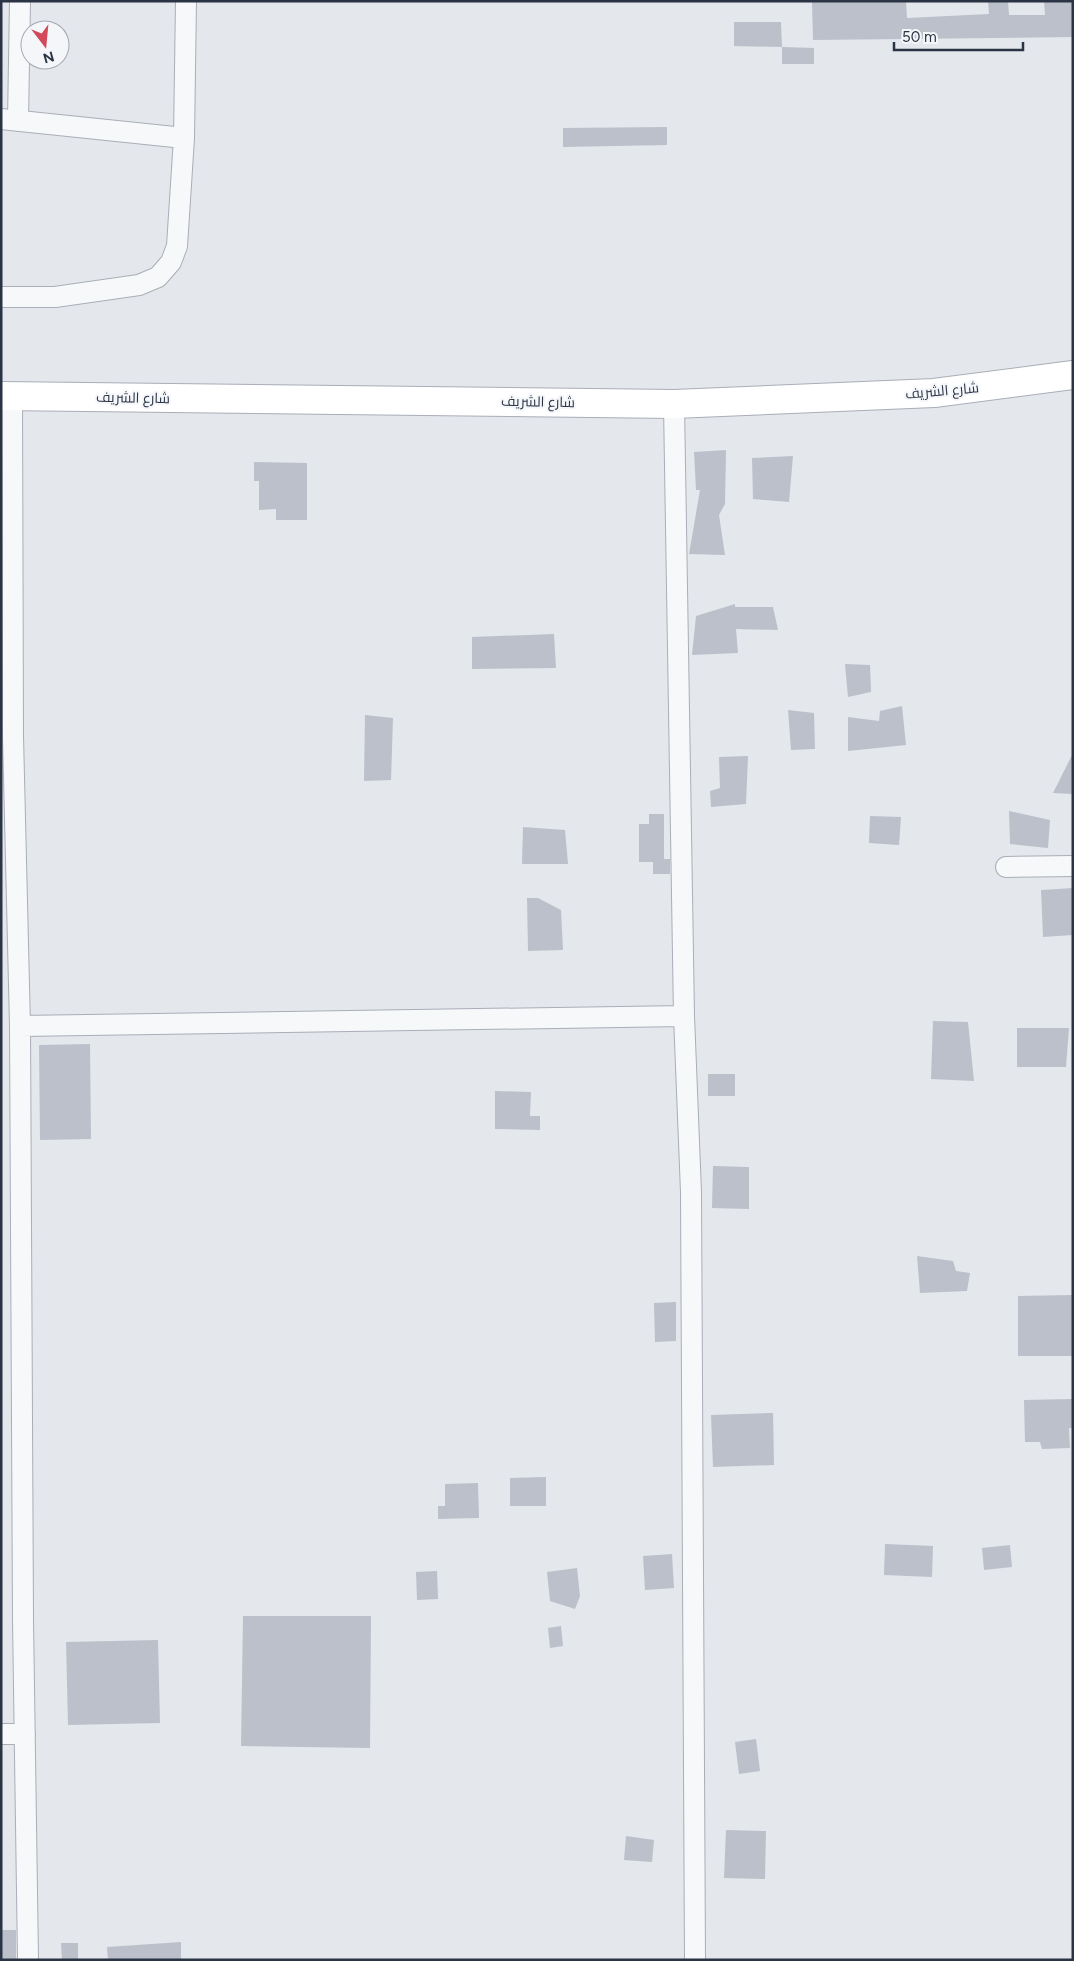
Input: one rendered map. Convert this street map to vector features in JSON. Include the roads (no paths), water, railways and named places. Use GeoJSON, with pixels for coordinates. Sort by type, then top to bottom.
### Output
{"type":"FeatureCollection","features":[{"type":"Feature","properties":{"kind":"main road","name":"شارع الشريف"},"geometry":{"type":"LineString","coordinates":[[6,396],[674,404],[934,393],[1073,375]]}},
{"type":"Feature","properties":{"kind":"street"},"geometry":{"type":"LineString","coordinates":[[20,1],[10,120],[184,138]]}},
{"type":"Feature","properties":{"kind":"street"},"geometry":{"type":"LineString","coordinates":[[1,297],[55,297],[139,285],[158,277],[171,262],[176,246],[184,138],[186,1]]}},
{"type":"Feature","properties":{"kind":"street"},"geometry":{"type":"LineString","coordinates":[[6,396],[20,1026],[28,1960]]}},
{"type":"Feature","properties":{"kind":"street"},"geometry":{"type":"LineString","coordinates":[[674,404],[684,1016],[691,1192],[694,1960]]}},
{"type":"Feature","properties":{"kind":"street"},"geometry":{"type":"LineString","coordinates":[[1006,867],[1073,866]]}},
{"type":"Feature","properties":{"kind":"street"},"geometry":{"type":"LineString","coordinates":[[20,1026],[684,1016]]}},
{"type":"Feature","properties":{"kind":"street"},"geometry":{"type":"LineString","coordinates":[[1,1734],[25,1734]]}}]}
